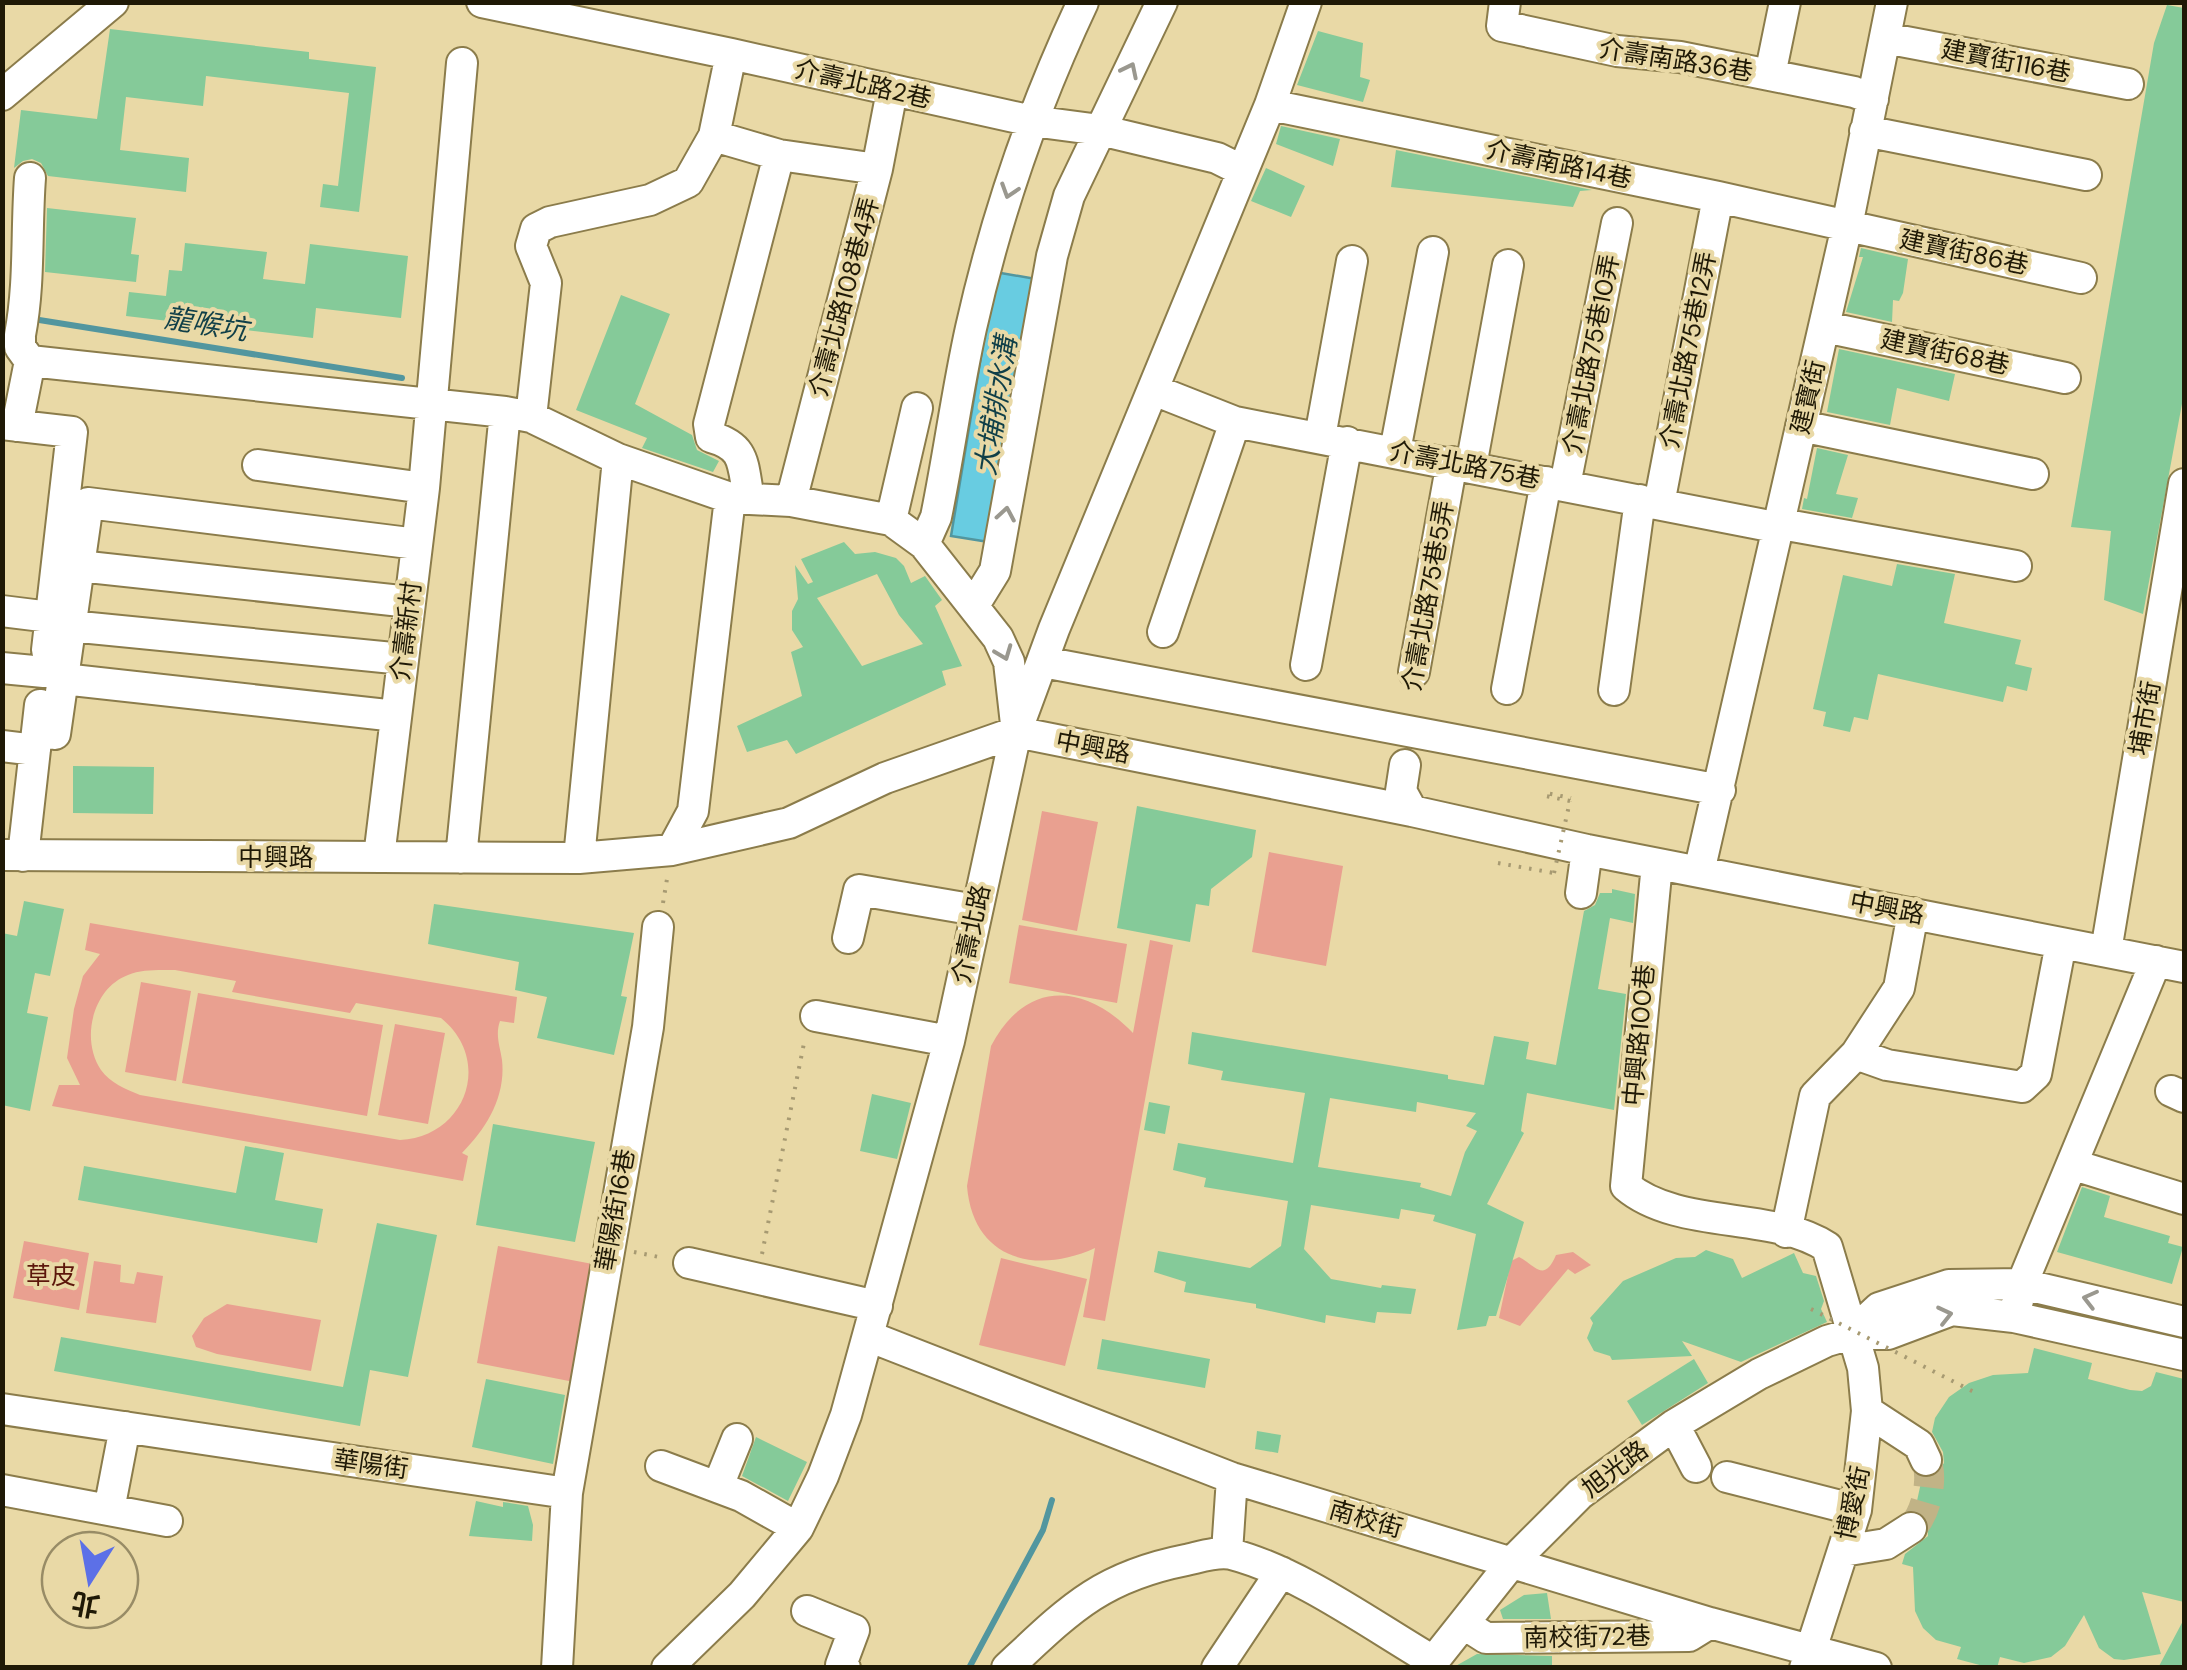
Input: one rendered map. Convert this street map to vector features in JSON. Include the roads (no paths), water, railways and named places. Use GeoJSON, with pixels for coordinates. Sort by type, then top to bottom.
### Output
{"type":"FeatureCollection","features":[{"type":"Feature","properties":{"kind":"street"},"geometry":{"type":"LineString","coordinates":[[2,95],[113,2]]}},
{"type":"Feature","properties":{"kind":"street","name":"介壽北路2巷"},"geometry":{"type":"LineString","coordinates":[[482,2],[1032,121],[1100,130],[1217,158],[1242,170]]}},
{"type":"Feature","properties":{"kind":"street"},"geometry":{"type":"LineString","coordinates":[[924,544],[936,517],[989,254],[1032,121],[1083,2]]}},
{"type":"Feature","properties":{"kind":"street"},"geometry":{"type":"LineString","coordinates":[[974,605],[995,571],[1052,256],[1069,196],[1162,2]]}},
{"type":"Feature","properties":{"kind":"street","name":"介壽北路"},"geometry":{"type":"LineString","coordinates":[[667,1668],[742,1596],[798,1528],[823,1476],[877,1306],[948,1040],[1016,732],[1270,105],[1306,2]]}},
{"type":"Feature","properties":{"kind":"street","name":"介壽南路36巷"},"geometry":{"type":"LineString","coordinates":[[1505,2],[1502,26],[1528,34],[1617,51],[1680,57],[1872,99]]}},
{"type":"Feature","properties":{"kind":"street"},"geometry":{"type":"LineString","coordinates":[[1770,75],[1785,2]]}},
{"type":"Feature","properties":{"kind":"street","name":"建寶街"},"geometry":{"type":"LineString","coordinates":[[1700,872],[1825,327],[1892,2]]}},
{"type":"Feature","properties":{"kind":"street","name":"建寶街116巷"},"geometry":{"type":"LineString","coordinates":[[1885,38],[2128,84]]}},
{"type":"Feature","properties":{"kind":"street"},"geometry":{"type":"LineString","coordinates":[[461,858],[518,414],[546,283],[532,246],[536,229],[550,222],[650,200],[688,182],[714,136],[731,54]]}},
{"type":"Feature","properties":{"kind":"street","name":"介壽新村"},"geometry":{"type":"LineString","coordinates":[[379,857],[424,488],[462,63]]}},
{"type":"Feature","properties":{"kind":"street","name":"介壽北路108巷4弄"},"geometry":{"type":"LineString","coordinates":[[791,501],[878,169],[892,91]]}},
{"type":"Feature","properties":{"kind":"street","name":"介壽南路14巷"},"geometry":{"type":"LineString","coordinates":[[1270,105],[1847,226]]}},
{"type":"Feature","properties":{"kind":"street"},"geometry":{"type":"LineString","coordinates":[[1865,131],[2086,176]]}},
{"type":"Feature","properties":{"kind":"street"},"geometry":{"type":"LineString","coordinates":[[714,136],[778,154],[878,169]]}},
{"type":"Feature","properties":{"kind":"street"},"geometry":{"type":"LineString","coordinates":[[672,850],[692,811],[739,498],[739,451],[732,443],[711,437],[708,424],[778,154]]}},
{"type":"Feature","properties":{"kind":"street"},"geometry":{"type":"LineString","coordinates":[[30,178],[26,236],[29,256],[20,347],[30,361],[518,414],[618,459],[739,498],[791,501],[891,520],[924,544],[998,638],[1009,662],[1016,732]]}},
{"type":"Feature","properties":{"kind":"street","name":"介壽北路75巷12弄"},"geometry":{"type":"LineString","coordinates":[[1614,690],[1650,502],[1718,197]]}},
{"type":"Feature","properties":{"kind":"street","name":"介壽北路75巷10弄"},"geometry":{"type":"LineString","coordinates":[[1507,690],[1616,223]]}},
{"type":"Feature","properties":{"kind":"street","name":"建寶街86巷"},"geometry":{"type":"LineString","coordinates":[[1847,226],[2081,278]]}},
{"type":"Feature","properties":{"kind":"street"},"geometry":{"type":"LineString","coordinates":[[1395,451],[1433,252]]}},
{"type":"Feature","properties":{"kind":"street"},"geometry":{"type":"LineString","coordinates":[[1306,665],[1352,261]]}},
{"type":"Feature","properties":{"kind":"street","name":"介壽北路75巷5弄"},"geometry":{"type":"LineString","coordinates":[[1414,672],[1508,265]]}},
{"type":"Feature","properties":{"kind":"street","name":"建寶街68巷"},"geometry":{"type":"LineString","coordinates":[[1825,327],[2065,378]]}},
{"type":"Feature","properties":{"kind":"street"},"geometry":{"type":"LineString","coordinates":[[12,856],[45,742],[60,621],[72,432],[10,425],[30,361]]}},
{"type":"Feature","properties":{"kind":"street","name":"介壽北路75巷"},"geometry":{"type":"LineString","coordinates":[[1154,390],[1236,422],[1650,502],[2016,566]]}},
{"type":"Feature","properties":{"kind":"street"},"geometry":{"type":"LineString","coordinates":[[891,520],[917,408]]}},
{"type":"Feature","properties":{"kind":"street"},"geometry":{"type":"LineString","coordinates":[[1163,632],[1236,422]]}},
{"type":"Feature","properties":{"kind":"street"},"geometry":{"type":"LineString","coordinates":[[1801,426],[2034,474]]}},
{"type":"Feature","properties":{"kind":"street"},"geometry":{"type":"LineString","coordinates":[[579,858],[618,459]]}},
{"type":"Feature","properties":{"kind":"street"},"geometry":{"type":"LineString","coordinates":[[258,465],[424,488]]}},
{"type":"Feature","properties":{"kind":"street","name":"埔市街"},"geometry":{"type":"LineString","coordinates":[[2106,951],[2184,484]]}},
{"type":"Feature","properties":{"kind":"street"},"geometry":{"type":"LineString","coordinates":[[60,621],[79,566],[88,503],[417,544]]}},
{"type":"Feature","properties":{"kind":"street"},"geometry":{"type":"LineString","coordinates":[[79,566],[410,602]]}},
{"type":"Feature","properties":{"kind":"street"},"geometry":{"type":"LineString","coordinates":[[2,611],[403,660]]}},
{"type":"Feature","properties":{"kind":"street"},"geometry":{"type":"LineString","coordinates":[[1043,662],[1720,790]]}},
{"type":"Feature","properties":{"kind":"street"},"geometry":{"type":"LineString","coordinates":[[2,668],[396,716]]}},
{"type":"Feature","properties":{"kind":"street","name":"中興路"},"geometry":{"type":"LineString","coordinates":[[12,856],[579,858],[672,850],[788,823],[886,778],[1016,732],[1657,864],[2170,964]]}},
{"type":"Feature","properties":{"kind":"street"},"geometry":{"type":"LineString","coordinates":[[2,746],[45,742]]}},
{"type":"Feature","properties":{"kind":"street"},"geometry":{"type":"LineString","coordinates":[[1405,765],[1401,791],[1412,811]]}},
{"type":"Feature","properties":{"kind":"street"},"geometry":{"type":"LineString","coordinates":[[1581,893],[1588,850]]}},
{"type":"Feature","properties":{"kind":"street","name":"中興路100巷"},"geometry":{"type":"LineString","coordinates":[[1657,864],[1626,1186],[1641,1200],[1786,1232]]}},
{"type":"Feature","properties":{"kind":"street"},"geometry":{"type":"LineString","coordinates":[[848,938],[859,890],[976,910]]}},
{"type":"Feature","properties":{"kind":"street"},"geometry":{"type":"LineString","coordinates":[[1786,1232],[1816,1096],[1856,1054],[1898,988],[1913,914]]}},
{"type":"Feature","properties":{"kind":"street","name":"華陽街16巷"},"geometry":{"type":"LineString","coordinates":[[568,1493],[648,1027],[658,927]]}},
{"type":"Feature","properties":{"kind":"street"},"geometry":{"type":"LineString","coordinates":[[1856,1054],[1887,1064],[2022,1086],[2036,1074],[2060,943]]}},
{"type":"Feature","properties":{"kind":"street"},"geometry":{"type":"LineString","coordinates":[[2014,1317],[2022,1284],[2074,1165],[2170,964]]}},
{"type":"Feature","properties":{"kind":"street"},"geometry":{"type":"LineString","coordinates":[[816,1016],[948,1040]]}},
{"type":"Feature","properties":{"kind":"street"},"geometry":{"type":"LineString","coordinates":[[2074,1165],[2184,1199]]}},
{"type":"Feature","properties":{"kind":"street","name":"博愛街"},"geometry":{"type":"LineString","coordinates":[[1786,1232],[1812,1237],[1828,1247],[1862,1368],[1867,1411],[1856,1510],[1808,1660]]}},
{"type":"Feature","properties":{"kind":"street"},"geometry":{"type":"LineString","coordinates":[[688,1263],[877,1306]]}},
{"type":"Feature","properties":{"kind":"street","name":"旭光路"},"geometry":{"type":"LineString","coordinates":[[1430,1664],[1513,1561],[1580,1494],[1674,1424],[1759,1374],[1828,1340],[1847,1319],[1949,1285],[2022,1284],[2184,1322]]}},
{"type":"Feature","properties":{"kind":"street","name":"旭光路"},"geometry":{"type":"LineString","coordinates":[[1847,1319],[1888,1334],[1952,1310],[2014,1317],[2184,1355]]}},
{"type":"Feature","properties":{"kind":"street","name":"南校街"},"geometry":{"type":"LineString","coordinates":[[868,1336],[1232,1478],[1710,1623],[1808,1660],[1876,1668]]}},
{"type":"Feature","properties":{"kind":"street","name":"華陽街"},"geometry":{"type":"LineString","coordinates":[[2,1409],[568,1493]]}},
{"type":"Feature","properties":{"kind":"street"},"geometry":{"type":"LineString","coordinates":[[1867,1411],[1919,1445],[1926,1460]]}},
{"type":"Feature","properties":{"kind":"street"},"geometry":{"type":"LineString","coordinates":[[1674,1424],[1696,1467]]}},
{"type":"Feature","properties":{"kind":"street"},"geometry":{"type":"LineString","coordinates":[[109,1510],[125,1427]]}},
{"type":"Feature","properties":{"kind":"street"},"geometry":{"type":"LineString","coordinates":[[718,1486],[737,1439]]}},
{"type":"Feature","properties":{"kind":"street"},"geometry":{"type":"LineString","coordinates":[[661,1466],[718,1486],[798,1528]]}},
{"type":"Feature","properties":{"kind":"street"},"geometry":{"type":"LineString","coordinates":[[1728,1476],[1856,1510]]}},
{"type":"Feature","properties":{"kind":"street"},"geometry":{"type":"LineString","coordinates":[[1227,1552],[1232,1478]]}},
{"type":"Feature","properties":{"kind":"street"},"geometry":{"type":"LineString","coordinates":[[2,1490],[167,1521]]}},
{"type":"Feature","properties":{"kind":"street"},"geometry":{"type":"LineString","coordinates":[[557,1668],[568,1493]]}},
{"type":"Feature","properties":{"kind":"street"},"geometry":{"type":"LineString","coordinates":[[1843,1551],[1886,1544],[1911,1528]]}},
{"type":"Feature","properties":{"kind":"street"},"geometry":{"type":"LineString","coordinates":[[1007,1668],[1076,1604],[1118,1579],[1227,1552],[1280,1572],[1430,1664]]}},
{"type":"Feature","properties":{"kind":"street"},"geometry":{"type":"LineString","coordinates":[[1217,1668],[1280,1572]]}},
{"type":"Feature","properties":{"kind":"street"},"geometry":{"type":"LineString","coordinates":[[808,1611],[854,1630],[841,1665],[846,1668]]}},
{"type":"Feature","properties":{"kind":"street","name":"南校街72巷"},"geometry":{"type":"LineString","coordinates":[[1464,1624],[1486,1638],[1504,1638],[1689,1636],[1710,1623]]}},
{"type":"Feature","properties":{"kind":"water","name":"大埔排水溝"},"geometry":{"type":"Polygon","coordinates":[[[995,272],[1036,279],[989,542],[951,536],[995,272]]]}},
{"type":"Feature","properties":{"kind":"waterway","name":"龍喉坑"},"geometry":{"type":"LineString","coordinates":[[33,319],[402,378]]}},
{"type":"Feature","properties":{"kind":"waterway"},"geometry":{"type":"LineString","coordinates":[[969,1668],[1043,1530],[1052,1500]]}},
{"type":"Feature","properties":{"kind":"tunnel"},"geometry":{"type":"LineString","coordinates":[[1911,1528],[1927,1496],[1926,1460]]}},
{"type":"Feature","properties":{"kind":"park label","name":"草皮"},"geometry":{"type":"Point","coordinates":[51,1275]}}]}
